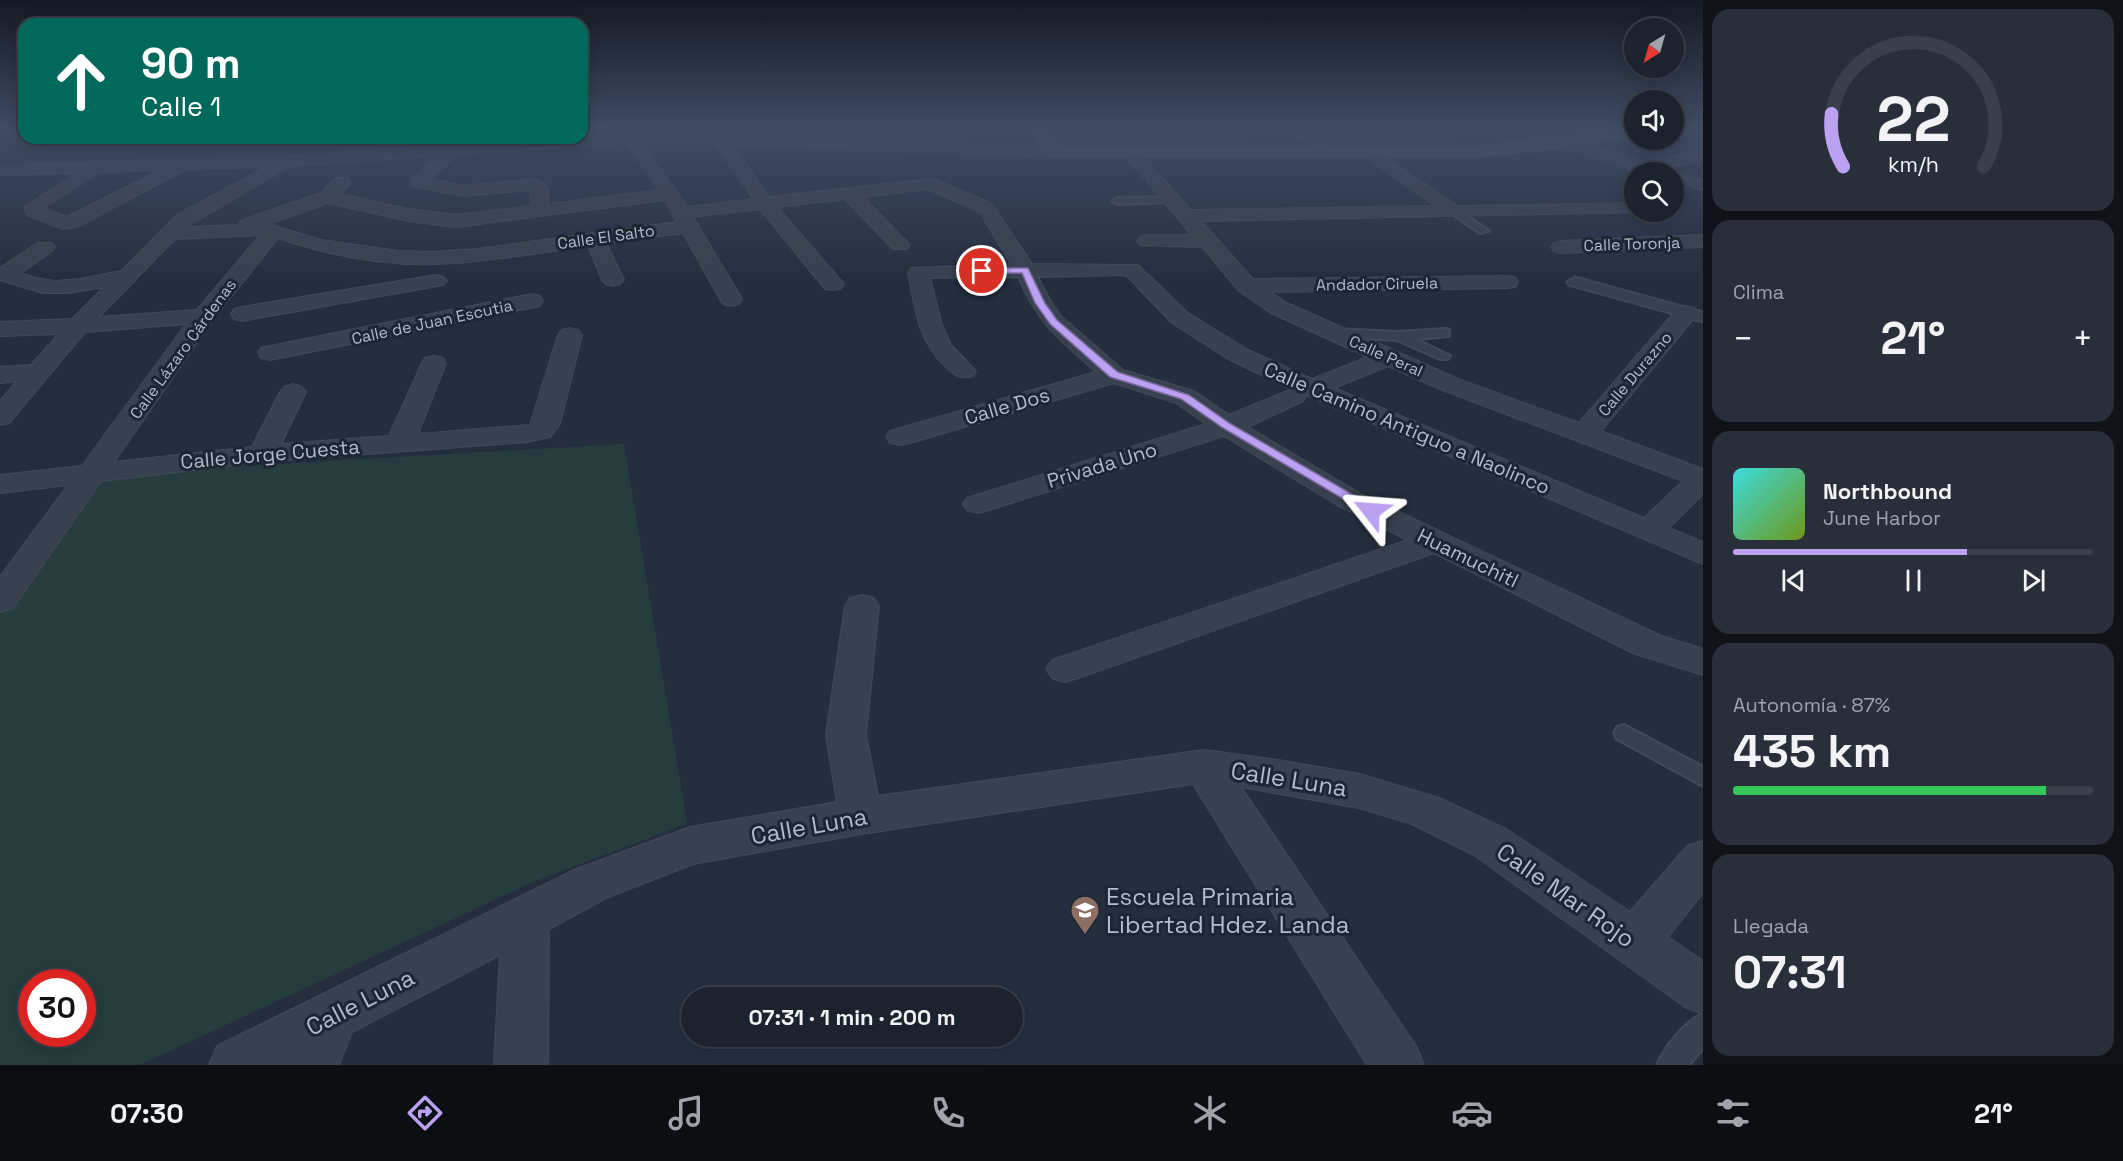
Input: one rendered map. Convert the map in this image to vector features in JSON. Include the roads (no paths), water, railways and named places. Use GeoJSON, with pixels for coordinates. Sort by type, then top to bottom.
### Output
{"type":"FeatureCollection","features":[{"type":"Feature","properties":{"kind":"street"},"geometry":{"type":"LineString","coordinates":[[78,179],[33,207],[34,211],[63,223],[70,223],[156,179]]}},
{"type":"Feature","properties":{"kind":"street"},"geometry":{"type":"LineString","coordinates":[[0,417],[78,326],[184,219],[256,179]]}},
{"type":"Feature","properties":{"kind":"street"},"geometry":{"type":"LineString","coordinates":[[169,234],[235,229],[327,197],[344,179]]}},
{"type":"Feature","properties":{"kind":"street"},"geometry":{"type":"LineString","coordinates":[[422,179],[419,182],[463,190],[535,184],[540,186],[539,209]]}},
{"type":"Feature","properties":{"kind":"street"},"geometry":{"type":"LineString","coordinates":[[659,179],[731,299]]}},
{"type":"Feature","properties":{"kind":"street"},"geometry":{"type":"LineString","coordinates":[[748,179],[764,203],[832,284]]}},
{"type":"Feature","properties":{"kind":"street","name":"Calle Peral"},"geometry":{"type":"LineString","coordinates":[[1155,179],[1247,286],[1279,308],[1386,358],[1449,384],[1583,435],[1691,472]]}},
{"type":"Feature","properties":{"kind":"street"},"geometry":{"type":"LineString","coordinates":[[1407,179],[1454,211]]}},
{"type":"Feature","properties":{"kind":"street"},"geometry":{"type":"LineString","coordinates":[[1684,183],[1700,193]]}},
{"type":"Feature","properties":{"kind":"street","name":"Calle El Salto"},"geometry":{"type":"LineString","coordinates":[[235,229],[274,230],[317,245],[359,252],[398,257],[435,258],[594,238],[764,203],[930,184],[988,211],[1025,270]]}},
{"type":"Feature","properties":{"kind":"street"},"geometry":{"type":"LineString","coordinates":[[849,193],[900,245]]}},
{"type":"Feature","properties":{"kind":"street"},"geometry":{"type":"LineString","coordinates":[[327,197],[409,215],[472,221],[539,209],[670,194]]}},
{"type":"Feature","properties":{"kind":"street"},"geometry":{"type":"LineString","coordinates":[[97,282],[170,217],[192,206],[213,203]]}},
{"type":"Feature","properties":{"kind":"street"},"geometry":{"type":"LineString","coordinates":[[1181,208],[1454,211],[1624,208]]}},
{"type":"Feature","properties":{"kind":"street","name":"Calle Lázaro Cárdenas"},"geometry":{"type":"LineString","coordinates":[[0,601],[204,316],[274,230]]}},
{"type":"Feature","properties":{"kind":"street"},"geometry":{"type":"LineString","coordinates":[[594,238],[613,280]]}},
{"type":"Feature","properties":{"kind":"street"},"geometry":{"type":"LineString","coordinates":[[1147,241],[1209,241]]}},
{"type":"Feature","properties":{"kind":"street","name":"Calle Toronja"},"geometry":{"type":"LineString","coordinates":[[1561,247],[1703,241]]}},
{"type":"Feature","properties":{"kind":"street"},"geometry":{"type":"LineString","coordinates":[[2,274],[45,247]]}},
{"type":"Feature","properties":{"kind":"street"},"geometry":{"type":"LineString","coordinates":[[332,343],[324,300],[359,252]]}},
{"type":"Feature","properties":{"kind":"street","name":"Calle Camino Antiguo a Naolinco"},"geometry":{"type":"LineString","coordinates":[[1025,270],[1131,269],[1180,318],[1204,335],[1303,392],[1703,554]]}},
{"type":"Feature","properties":{"kind":"street"},"geometry":{"type":"LineString","coordinates":[[964,371],[940,348],[930,324],[918,272],[1025,270],[1040,303],[1054,322],[1114,375]]}},
{"type":"Feature","properties":{"kind":"street"},"geometry":{"type":"LineString","coordinates":[[2,274],[29,284],[45,286],[97,282],[129,275]]}},
{"type":"Feature","properties":{"kind":"street"},"geometry":{"type":"LineString","coordinates":[[242,314],[436,281]]}},
{"type":"Feature","properties":{"kind":"street","name":"Andador Ciruela"},"geometry":{"type":"LineString","coordinates":[[1247,286],[1507,282]]}},
{"type":"Feature","properties":{"kind":"street"},"geometry":{"type":"LineString","coordinates":[[1575,282],[1695,315]]}},
{"type":"Feature","properties":{"kind":"street","name":"Calle de Juan Escutia"},"geometry":{"type":"LineString","coordinates":[[270,353],[332,343],[531,302]]}},
{"type":"Feature","properties":{"kind":"street","name":"Calle Durazno"},"geometry":{"type":"LineString","coordinates":[[1583,435],[1695,315]]}},
{"type":"Feature","properties":{"kind":"street"},"geometry":{"type":"LineString","coordinates":[[0,329],[78,326],[204,316]]}},
{"type":"Feature","properties":{"kind":"street","name":"Calle Jorge Cuesta"},"geometry":{"type":"LineString","coordinates":[[0,483],[262,454],[528,434],[540,431],[546,424],[570,335]]}},
{"type":"Feature","properties":{"kind":"street","name":"Privada Uno"},"geometry":{"type":"LineString","coordinates":[[978,504],[1227,426],[1386,358]]}},
{"type":"Feature","properties":{"kind":"street"},"geometry":{"type":"LineString","coordinates":[[400,443],[434,363]]}},
{"type":"Feature","properties":{"kind":"street"},"geometry":{"type":"LineString","coordinates":[[0,375],[40,372]]}},
{"type":"Feature","properties":{"kind":"street","name":"Huamuchitl"},"geometry":{"type":"LineString","coordinates":[[1114,375],[1185,397],[1227,426],[1350,500],[1646,644],[1703,663]]}},
{"type":"Feature","properties":{"kind":"street","name":"Calle Dos"},"geometry":{"type":"LineString","coordinates":[[900,437],[1114,375]]}},
{"type":"Feature","properties":{"kind":"street"},"geometry":{"type":"LineString","coordinates":[[262,454],[293,392]]}},
{"type":"Feature","properties":{"kind":"street"},"geometry":{"type":"LineString","coordinates":[[1648,531],[1691,472]]}},
{"type":"Feature","properties":{"kind":"street"},"geometry":{"type":"LineString","coordinates":[[1065,669],[1435,542]]}},
{"type":"Feature","properties":{"kind":"street"},"geometry":{"type":"LineString","coordinates":[[861,816],[846,735],[862,606]]}},
{"type":"Feature","properties":{"kind":"street"},"geometry":{"type":"LineString","coordinates":[[1204,766],[1390,1063]]}},
{"type":"Feature","properties":{"kind":"street","name":"Calle Luna"},"geometry":{"type":"LineString","coordinates":[[236,1065],[590,884],[690,846],[861,816],[1204,766],[1278,776],[1359,791],[1424,810]]}},
{"type":"Feature","properties":{"kind":"street","name":"Calle Mar Rojo"},"geometry":{"type":"LineString","coordinates":[[1424,810],[1490,842],[1703,990]]}},
{"type":"Feature","properties":{"kind":"street"},"geometry":{"type":"LineString","coordinates":[[1634,942],[1703,860]]}},
{"type":"Feature","properties":{"kind":"street"},"geometry":{"type":"LineString","coordinates":[[521,1065],[525,918]]}},
{"type":"Feature","properties":{"kind":"street"},"geometry":{"type":"LineString","coordinates":[[312,1065],[334,1015]]}},
{"type":"Feature","properties":{"kind":"lane"},"geometry":{"type":"LineString","coordinates":[[1117,201],[1181,208]]}},
{"type":"Feature","properties":{"kind":"lane"},"geometry":{"type":"LineString","coordinates":[[1454,211],[1484,231]]}},
{"type":"Feature","properties":{"kind":"lane"},"geometry":{"type":"LineString","coordinates":[[1334,333],[1398,336],[1445,333]]}},
{"type":"Feature","properties":{"kind":"lane"},"geometry":{"type":"LineString","coordinates":[[1398,336],[1444,356]]}},
{"type":"Feature","properties":{"kind":"lane"},"geometry":{"type":"LineString","coordinates":[[1624,733],[1703,777]]}},
{"type":"Feature","properties":{"kind":"lane"},"geometry":{"type":"LineString","coordinates":[[1671,1065],[1703,1027]]}},
{"type":"Feature","properties":{"kind":"place","name":"Escuela Primaria Libertad Hdez. Landa"},"geometry":{"type":"Point","coordinates":[1085,936]}}]}
